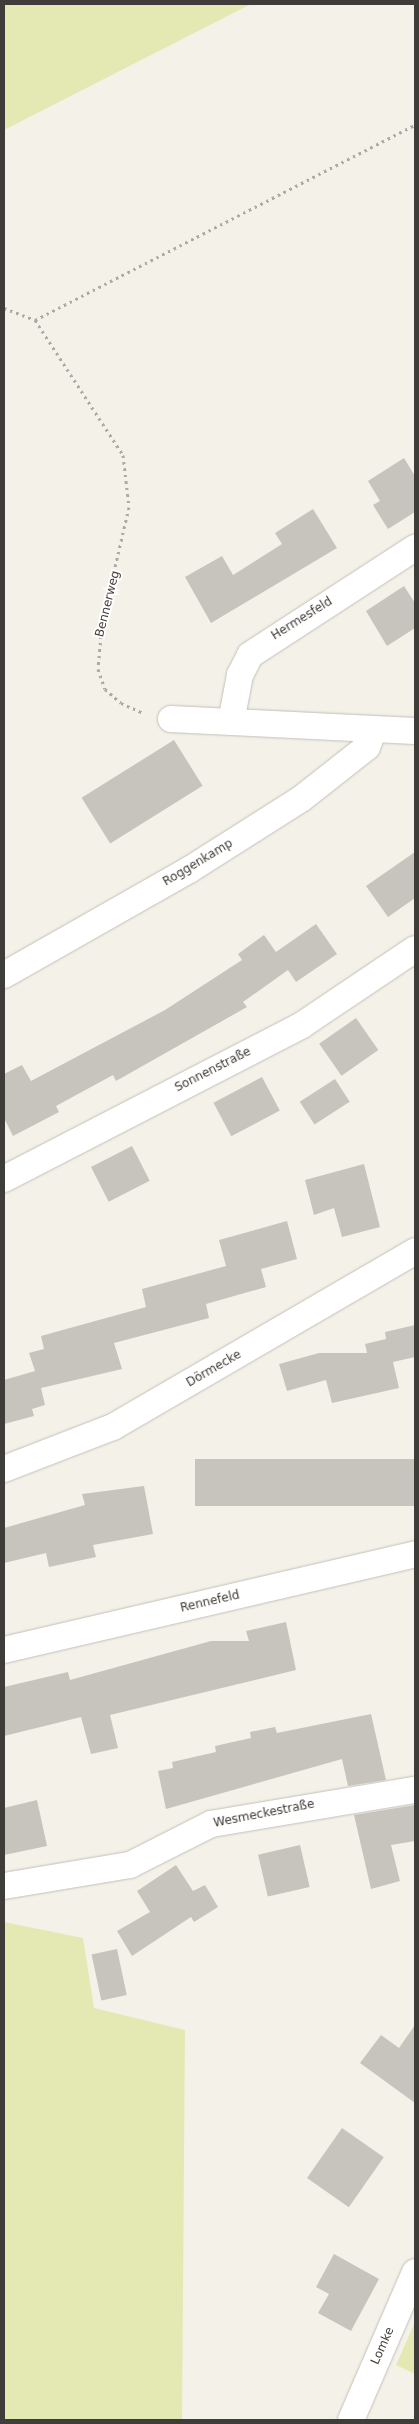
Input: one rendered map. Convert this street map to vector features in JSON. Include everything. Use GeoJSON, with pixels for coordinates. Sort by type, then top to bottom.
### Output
{"type":"FeatureCollection","features":[{"type":"Feature","properties":{"kind":"street","name":"Hermesfeld"},"geometry":{"type":"LineString","coordinates":[[231,722],[240,675],[250,656],[415,548]]}},
{"type":"Feature","properties":{"kind":"street"},"geometry":{"type":"LineString","coordinates":[[171,719],[415,731]]}},
{"type":"Feature","properties":{"kind":"street","name":"Roggenkamp"},"geometry":{"type":"LineString","coordinates":[[4,975],[189,870],[301,799],[367,747],[374,729]]}},
{"type":"Feature","properties":{"kind":"street","name":"Sonnenstraße"},"geometry":{"type":"LineString","coordinates":[[4,1179],[302,1025],[415,949]]}},
{"type":"Feature","properties":{"kind":"street","name":"Dörmecke"},"geometry":{"type":"LineString","coordinates":[[4,1469],[113,1427],[415,1251]]}},
{"type":"Feature","properties":{"kind":"street","name":"Rennefeld"},"geometry":{"type":"LineString","coordinates":[[4,1650],[415,1554]]}},
{"type":"Feature","properties":{"kind":"street","name":"Wesmeckestraße"},"geometry":{"type":"LineString","coordinates":[[4,1886],[130,1865],[211,1824],[415,1790]]}},
{"type":"Feature","properties":{"kind":"street","name":"Lomke"},"geometry":{"type":"LineString","coordinates":[[350,2420],[415,2272]]}},
{"type":"Feature","properties":{"kind":"path"},"geometry":{"type":"LineString","coordinates":[[4,308],[35,320],[415,125]]}},
{"type":"Feature","properties":{"kind":"path","name":"Bennerweg"},"geometry":{"type":"LineString","coordinates":[[35,320],[123,454],[129,480],[129,507],[102,623],[98,669],[105,689],[121,703],[171,719]]}},
{"type":"Feature","properties":{"kind":"green space"},"geometry":{"type":"Polygon","coordinates":[[[4,4],[251,4],[4,130],[4,4]]]}},
{"type":"Feature","properties":{"kind":"green space"},"geometry":{"type":"Polygon","coordinates":[[[4,1922],[83,1938],[94,2008],[185,2030],[182,2420],[4,2420],[4,1922]]]}},
{"type":"Feature","properties":{"kind":"green space"},"geometry":{"type":"Polygon","coordinates":[[[415,2322],[415,2374],[396,2365],[415,2322]]]}},
{"type":"Feature","properties":{"kind":"building"},"geometry":{"type":"Polygon","coordinates":[[[404,458],[415,476],[415,512],[388,529],[373,505],[380,501],[368,481],[404,458]]]}},
{"type":"Feature","properties":{"kind":"building"},"geometry":{"type":"Polygon","coordinates":[[[313,509],[337,548],[211,623],[185,577],[222,556],[233,575],[282,544],[275,533],[313,509]]]}},
{"type":"Feature","properties":{"kind":"building"},"geometry":{"type":"Polygon","coordinates":[[[404,586],[415,603],[415,628],[387,646],[366,611],[404,586]]]}},
{"type":"Feature","properties":{"kind":"building"},"geometry":{"type":"Polygon","coordinates":[[[174,740],[203,786],[110,844],[82,798],[174,740]]]}},
{"type":"Feature","properties":{"kind":"building"},"geometry":{"type":"Polygon","coordinates":[[[415,852],[415,898],[388,917],[366,886],[415,852]]]}},
{"type":"Feature","properties":{"kind":"building"},"geometry":{"type":"Polygon","coordinates":[[[316,924],[337,954],[296,982],[288,970],[243,1002],[247,1007],[116,1081],[113,1075],[56,1106],[59,1112],[13,1136],[4,1118],[4,1074],[22,1065],[31,1081],[165,1010],[242,960],[238,954],[264,935],[276,952],[316,924]]]}},
{"type":"Feature","properties":{"kind":"building"},"geometry":{"type":"Polygon","coordinates":[[[356,1018],[378,1050],[342,1076],[319,1044],[356,1018]]]}},
{"type":"Feature","properties":{"kind":"building"},"geometry":{"type":"Polygon","coordinates":[[[262,1077],[280,1111],[231,1136],[213,1103],[262,1077]]]}},
{"type":"Feature","properties":{"kind":"building"},"geometry":{"type":"Polygon","coordinates":[[[335,1079],[350,1102],[314,1125],[300,1102],[335,1079]]]}},
{"type":"Feature","properties":{"kind":"building"},"geometry":{"type":"Polygon","coordinates":[[[132,1146],[150,1181],[109,1202],[91,1167],[132,1146]]]}},
{"type":"Feature","properties":{"kind":"building"},"geometry":{"type":"Polygon","coordinates":[[[364,1164],[380,1227],[342,1237],[334,1208],[314,1215],[305,1180],[364,1164]]]}},
{"type":"Feature","properties":{"kind":"building"},"geometry":{"type":"Polygon","coordinates":[[[287,1221],[297,1259],[261,1269],[266,1287],[206,1304],[209,1318],[114,1343],[122,1369],[41,1388],[45,1405],[32,1409],[34,1416],[4,1424],[4,1380],[35,1371],[29,1353],[44,1349],[41,1336],[146,1307],[142,1289],[226,1266],[219,1240],[287,1221]]]}},
{"type":"Feature","properties":{"kind":"building"},"geometry":{"type":"Polygon","coordinates":[[[415,1325],[415,1357],[393,1362],[399,1388],[332,1403],[326,1380],[287,1391],[279,1364],[319,1353],[367,1353],[365,1344],[386,1339],[385,1332],[415,1325]]]}},
{"type":"Feature","properties":{"kind":"building"},"geometry":{"type":"Polygon","coordinates":[[[195,1459],[415,1459],[415,1506],[195,1506],[195,1459]]]}},
{"type":"Feature","properties":{"kind":"building"},"geometry":{"type":"Polygon","coordinates":[[[144,1486],[153,1534],[93,1545],[96,1557],[49,1567],[46,1553],[4,1563],[4,1528],[85,1505],[82,1494],[144,1486]]]}},
{"type":"Feature","properties":{"kind":"building"},"geometry":{"type":"Polygon","coordinates":[[[286,1622],[296,1670],[110,1715],[118,1748],[91,1754],[81,1717],[4,1736],[4,1687],[68,1672],[70,1680],[211,1641],[249,1641],[246,1631],[286,1622]]]}},
{"type":"Feature","properties":{"kind":"building"},"geometry":{"type":"Polygon","coordinates":[[[371,1714],[386,1780],[348,1786],[342,1759],[166,1809],[158,1771],[173,1768],[172,1762],[216,1752],[215,1746],[251,1738],[250,1732],[275,1727],[277,1733],[371,1714]]]}},
{"type":"Feature","properties":{"kind":"building"},"geometry":{"type":"Polygon","coordinates":[[[37,1800],[47,1846],[4,1855],[4,1808],[37,1800]]]}},
{"type":"Feature","properties":{"kind":"building"},"geometry":{"type":"Polygon","coordinates":[[[415,1805],[415,1841],[391,1845],[400,1881],[371,1889],[354,1815],[415,1805]]]}},
{"type":"Feature","properties":{"kind":"building"},"geometry":{"type":"Polygon","coordinates":[[[300,1845],[310,1887],[268,1897],[258,1855],[300,1845]]]}},
{"type":"Feature","properties":{"kind":"building"},"geometry":{"type":"Polygon","coordinates":[[[176,1865],[193,1891],[205,1885],[218,1907],[194,1922],[191,1917],[132,1956],[117,1931],[150,1912],[137,1891],[176,1865]]]}},
{"type":"Feature","properties":{"kind":"building"},"geometry":{"type":"Polygon","coordinates":[[[117,1949],[127,1995],[101,2000],[92,1954],[117,1949]]]}},
{"type":"Feature","properties":{"kind":"building"},"geometry":{"type":"Polygon","coordinates":[[[415,2025],[415,2103],[360,2063],[381,2035],[399,2048],[415,2025]]]}},
{"type":"Feature","properties":{"kind":"building"},"geometry":{"type":"Polygon","coordinates":[[[342,2128],[384,2157],[349,2207],[307,2178],[342,2128]]]}},
{"type":"Feature","properties":{"kind":"building"},"geometry":{"type":"Polygon","coordinates":[[[334,2254],[379,2279],[351,2331],[318,2313],[329,2294],[316,2287],[334,2254]]]}}]}
